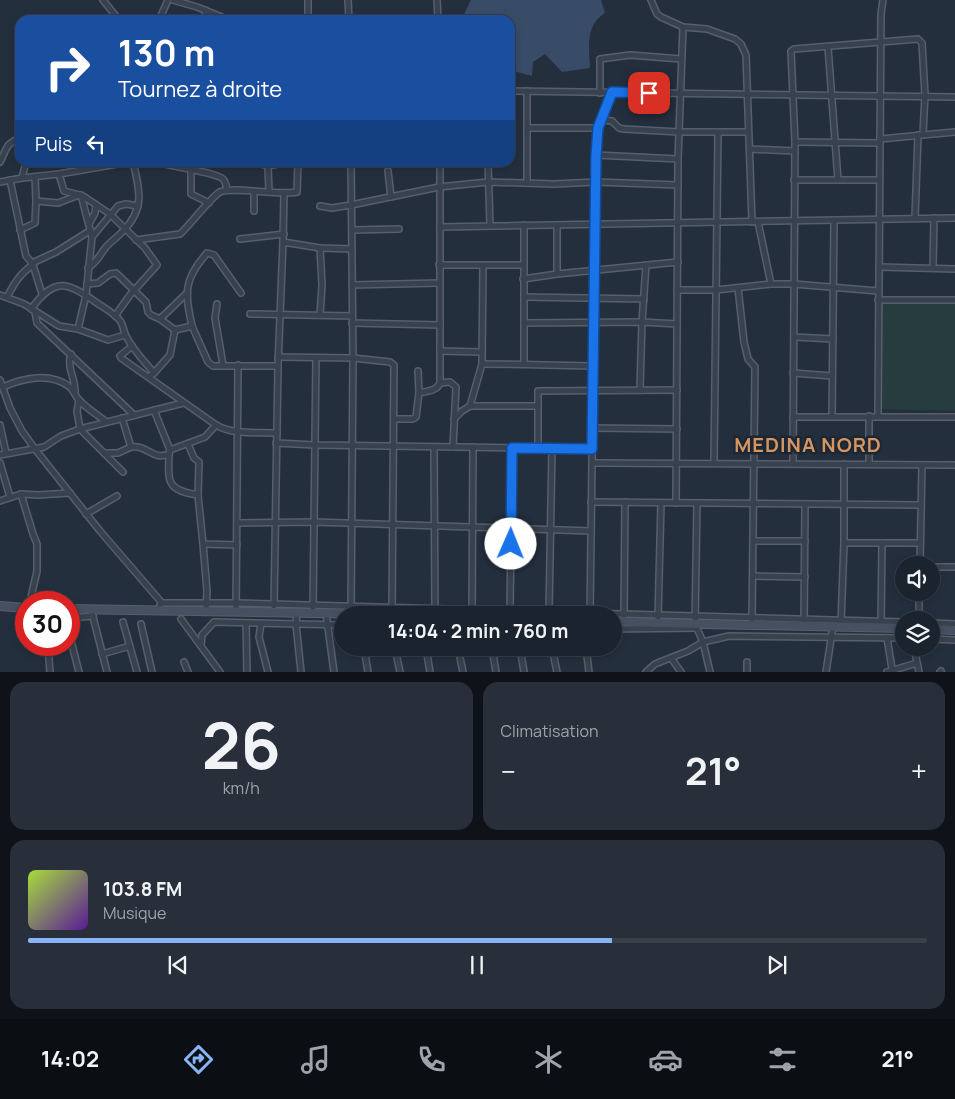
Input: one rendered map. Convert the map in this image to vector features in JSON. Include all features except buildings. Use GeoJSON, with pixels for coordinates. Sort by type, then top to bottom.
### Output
{"type":"FeatureCollection","features":[{"type":"Feature","properties":{"kind":"street"},"geometry":{"type":"LineString","coordinates":[[103,0],[115,15]]}},
{"type":"Feature","properties":{"kind":"street"},"geometry":{"type":"LineString","coordinates":[[161,15],[168,0]]}},
{"type":"Feature","properties":{"kind":"street"},"geometry":{"type":"LineString","coordinates":[[173,0],[217,15]]}},
{"type":"Feature","properties":{"kind":"street"},"geometry":{"type":"LineString","coordinates":[[195,0],[197,7]]}},
{"type":"Feature","properties":{"kind":"street"},"geometry":{"type":"LineString","coordinates":[[308,0],[308,15]]}},
{"type":"Feature","properties":{"kind":"street"},"geometry":{"type":"LineString","coordinates":[[348,0],[349,15]]}},
{"type":"Feature","properties":{"kind":"street"},"geometry":{"type":"LineString","coordinates":[[437,0],[438,15]]}},
{"type":"Feature","properties":{"kind":"street"},"geometry":{"type":"LineString","coordinates":[[651,0],[658,16],[683,27],[707,29],[735,39],[741,44],[746,55],[748,132],[755,222],[771,284]]}},
{"type":"Feature","properties":{"kind":"street"},"geometry":{"type":"LineString","coordinates":[[878,416],[879,180],[883,0]]}},
{"type":"Feature","properties":{"kind":"street"},"geometry":{"type":"LineString","coordinates":[[205,10],[206,15]]}},
{"type":"Feature","properties":{"kind":"street"},"geometry":{"type":"LineString","coordinates":[[676,502],[678,159],[683,27]]}},
{"type":"Feature","properties":{"kind":"street"},"geometry":{"type":"LineString","coordinates":[[793,464],[794,142],[791,51],[794,49],[920,41],[925,95],[915,218]]}},
{"type":"Feature","properties":{"kind":"street"},"geometry":{"type":"LineString","coordinates":[[828,47],[830,94],[838,180]]}},
{"type":"Feature","properties":{"kind":"street"},"geometry":{"type":"LineString","coordinates":[[600,92],[600,59],[630,56],[681,59]]}},
{"type":"Feature","properties":{"kind":"street"},"geometry":{"type":"LineString","coordinates":[[515,91],[925,95],[955,97]]}},
{"type":"Feature","properties":{"kind":"street"},"geometry":{"type":"LineString","coordinates":[[527,91],[527,183]]}},
{"type":"Feature","properties":{"kind":"street"},"geometry":{"type":"LineString","coordinates":[[590,606],[596,155],[598,128],[612,92]]}},
{"type":"Feature","properties":{"kind":"street"},"geometry":{"type":"LineString","coordinates":[[602,120],[612,121],[619,128],[624,129],[680,132],[748,132]]}},
{"type":"Feature","properties":{"kind":"street"},"geometry":{"type":"LineString","coordinates":[[527,128],[598,128]]}},
{"type":"Feature","properties":{"kind":"street"},"geometry":{"type":"LineString","coordinates":[[714,463],[718,132]]}},
{"type":"Feature","properties":{"kind":"street"},"geometry":{"type":"LineString","coordinates":[[794,142],[880,141],[921,134],[955,132]]}},
{"type":"Feature","properties":{"kind":"street"},"geometry":{"type":"LineString","coordinates":[[0,162],[9,144],[15,141]]}},
{"type":"Feature","properties":{"kind":"street"},"geometry":{"type":"LineString","coordinates":[[750,149],[794,151]]}},
{"type":"Feature","properties":{"kind":"street"},"geometry":{"type":"LineString","coordinates":[[596,155],[678,159]]}},
{"type":"Feature","properties":{"kind":"street"},"geometry":{"type":"LineString","coordinates":[[22,178],[25,167]]}},
{"type":"Feature","properties":{"kind":"street"},"geometry":{"type":"LineString","coordinates":[[0,182],[87,170],[93,167]]}},
{"type":"Feature","properties":{"kind":"street"},"geometry":{"type":"LineString","coordinates":[[88,268],[97,261],[105,248],[125,230],[136,214],[138,206],[137,179],[133,167]]}},
{"type":"Feature","properties":{"kind":"street"},"geometry":{"type":"LineString","coordinates":[[175,167],[204,172],[222,178],[226,183],[226,190]]}},
{"type":"Feature","properties":{"kind":"street"},"geometry":{"type":"LineString","coordinates":[[192,167],[191,194],[209,203]]}},
{"type":"Feature","properties":{"kind":"street"},"geometry":{"type":"LineString","coordinates":[[268,167],[269,192]]}},
{"type":"Feature","properties":{"kind":"street"},"geometry":{"type":"LineString","coordinates":[[136,240],[180,234],[218,194],[226,190],[294,193],[298,190],[298,167]]}},
{"type":"Feature","properties":{"kind":"street"},"geometry":{"type":"LineString","coordinates":[[351,167],[353,358],[351,524],[354,606]]}},
{"type":"Feature","properties":{"kind":"street"},"geometry":{"type":"LineString","coordinates":[[419,393],[436,389],[440,383],[440,167]]}},
{"type":"Feature","properties":{"kind":"street"},"geometry":{"type":"LineString","coordinates":[[488,167],[490,225]]}},
{"type":"Feature","properties":{"kind":"street"},"geometry":{"type":"LineString","coordinates":[[388,171],[391,197]]}},
{"type":"Feature","properties":{"kind":"street"},"geometry":{"type":"LineString","coordinates":[[59,174],[64,191],[64,201]]}},
{"type":"Feature","properties":{"kind":"street"},"geometry":{"type":"LineString","coordinates":[[20,230],[35,223],[34,177]]}},
{"type":"Feature","properties":{"kind":"street"},"geometry":{"type":"LineString","coordinates":[[10,180],[26,258],[33,264],[42,294]]}},
{"type":"Feature","properties":{"kind":"street"},"geometry":{"type":"LineString","coordinates":[[794,180],[879,180]]}},
{"type":"Feature","properties":{"kind":"street"},"geometry":{"type":"LineString","coordinates":[[320,206],[332,208],[439,187],[488,182],[554,184],[596,182],[678,185]]}},
{"type":"Feature","properties":{"kind":"street"},"geometry":{"type":"LineString","coordinates":[[64,191],[80,195],[110,214],[151,255],[157,265],[115,316]]}},
{"type":"Feature","properties":{"kind":"street"},"geometry":{"type":"LineString","coordinates":[[254,192],[254,211]]}},
{"type":"Feature","properties":{"kind":"street"},"geometry":{"type":"LineString","coordinates":[[273,608],[278,357],[284,242],[284,193]]}},
{"type":"Feature","properties":{"kind":"street"},"geometry":{"type":"LineString","coordinates":[[36,200],[58,203],[80,195]]}},
{"type":"Feature","properties":{"kind":"street"},"geometry":{"type":"LineString","coordinates":[[78,329],[86,295],[92,237],[80,195]]}},
{"type":"Feature","properties":{"kind":"street"},"geometry":{"type":"LineString","coordinates":[[92,237],[114,209],[122,204],[138,206]]}},
{"type":"Feature","properties":{"kind":"street"},"geometry":{"type":"LineString","coordinates":[[7,297],[21,274],[33,264],[56,252],[90,227],[96,205]]}},
{"type":"Feature","properties":{"kind":"street"},"geometry":{"type":"LineString","coordinates":[[95,213],[103,210]]}},
{"type":"Feature","properties":{"kind":"street"},"geometry":{"type":"LineString","coordinates":[[934,218],[934,268]]}},
{"type":"Feature","properties":{"kind":"street"},"geometry":{"type":"LineString","coordinates":[[440,227],[955,218]]}},
{"type":"Feature","properties":{"kind":"street"},"geometry":{"type":"LineString","coordinates":[[832,417],[834,220]]}},
{"type":"Feature","properties":{"kind":"street"},"geometry":{"type":"LineString","coordinates":[[524,225],[524,363]]}},
{"type":"Feature","properties":{"kind":"street"},"geometry":{"type":"LineString","coordinates":[[557,225],[557,274]]}},
{"type":"Feature","properties":{"kind":"street"},"geometry":{"type":"LineString","coordinates":[[352,230],[399,229]]}},
{"type":"Feature","properties":{"kind":"street"},"geometry":{"type":"LineString","coordinates":[[240,239],[284,234]]}},
{"type":"Feature","properties":{"kind":"street"},"geometry":{"type":"LineString","coordinates":[[284,242],[320,248],[352,250]]}},
{"type":"Feature","properties":{"kind":"street"},"geometry":{"type":"LineString","coordinates":[[320,248],[322,285],[320,315]]}},
{"type":"Feature","properties":{"kind":"street"},"geometry":{"type":"LineString","coordinates":[[241,293],[214,255],[208,253],[191,276],[187,294],[192,326],[208,362],[213,366],[278,366]]}},
{"type":"Feature","properties":{"kind":"street"},"geometry":{"type":"LineString","coordinates":[[523,279],[678,262]]}},
{"type":"Feature","properties":{"kind":"street"},"geometry":{"type":"LineString","coordinates":[[439,265],[523,265]]}},
{"type":"Feature","properties":{"kind":"street"},"geometry":{"type":"LineString","coordinates":[[642,390],[640,388],[642,322],[646,265]]}},
{"type":"Feature","properties":{"kind":"street"},"geometry":{"type":"LineString","coordinates":[[470,406],[482,364],[483,266]]}},
{"type":"Feature","properties":{"kind":"street"},"geometry":{"type":"LineString","coordinates":[[879,268],[955,268]]}},
{"type":"Feature","properties":{"kind":"street"},"geometry":{"type":"LineString","coordinates":[[87,284],[99,282],[113,273],[123,279],[146,302],[151,316],[160,319],[175,330],[192,326]]}},
{"type":"Feature","properties":{"kind":"street"},"geometry":{"type":"LineString","coordinates":[[352,285],[439,283]]}},
{"type":"Feature","properties":{"kind":"street"},"geometry":{"type":"LineString","coordinates":[[678,290],[716,290],[771,284],[794,284],[878,291]]}},
{"type":"Feature","properties":{"kind":"street"},"geometry":{"type":"LineString","coordinates":[[134,415],[37,323],[33,310],[42,294],[48,289],[61,285],[74,287],[115,316],[121,322],[125,335],[151,375]]}},
{"type":"Feature","properties":{"kind":"street"},"geometry":{"type":"LineString","coordinates":[[738,288],[744,342],[748,359],[755,367],[752,622]]}},
{"type":"Feature","properties":{"kind":"street"},"geometry":{"type":"LineString","coordinates":[[160,319],[187,294]]}},
{"type":"Feature","properties":{"kind":"street"},"geometry":{"type":"LineString","coordinates":[[0,296],[7,297],[33,310],[59,326],[78,329],[108,340],[125,335]]}},
{"type":"Feature","properties":{"kind":"street"},"geometry":{"type":"LineString","coordinates":[[524,297],[644,298]]}},
{"type":"Feature","properties":{"kind":"street"},"geometry":{"type":"LineString","coordinates":[[878,300],[955,300]]}},
{"type":"Feature","properties":{"kind":"street"},"geometry":{"type":"LineString","coordinates":[[217,304],[215,318],[222,365]]}},
{"type":"Feature","properties":{"kind":"street"},"geometry":{"type":"LineString","coordinates":[[250,314],[352,316]]}},
{"type":"Feature","properties":{"kind":"street"},"geometry":{"type":"LineString","coordinates":[[524,323],[594,324],[642,322],[677,324]]}},
{"type":"Feature","properties":{"kind":"street"},"geometry":{"type":"LineString","coordinates":[[352,323],[440,325]]}},
{"type":"Feature","properties":{"kind":"street"},"geometry":{"type":"LineString","coordinates":[[151,375],[170,355],[175,330]]}},
{"type":"Feature","properties":{"kind":"street"},"geometry":{"type":"LineString","coordinates":[[794,337],[833,339]]}},
{"type":"Feature","properties":{"kind":"street"},"geometry":{"type":"LineString","coordinates":[[132,346],[120,357],[151,375],[183,403],[216,425],[227,430],[277,433]]}},
{"type":"Feature","properties":{"kind":"street"},"geometry":{"type":"LineString","coordinates":[[440,351],[482,352]]}},
{"type":"Feature","properties":{"kind":"street"},"geometry":{"type":"LineString","coordinates":[[71,354],[68,364],[75,381],[80,429],[124,472]]}},
{"type":"Feature","properties":{"kind":"street"},"geometry":{"type":"LineString","coordinates":[[278,357],[353,358],[390,362],[394,365],[392,606]]}},
{"type":"Feature","properties":{"kind":"street"},"geometry":{"type":"LineString","coordinates":[[313,609],[316,358]]}},
{"type":"Feature","properties":{"kind":"street"},"geometry":{"type":"LineString","coordinates":[[482,364],[524,363],[545,366],[593,366]]}},
{"type":"Feature","properties":{"kind":"street"},"geometry":{"type":"LineString","coordinates":[[236,612],[238,365]]}},
{"type":"Feature","properties":{"kind":"street"},"geometry":{"type":"LineString","coordinates":[[394,419],[414,419],[416,417],[419,393],[418,371]]}},
{"type":"Feature","properties":{"kind":"street"},"geometry":{"type":"LineString","coordinates":[[793,372],[832,376]]}},
{"type":"Feature","properties":{"kind":"street"},"geometry":{"type":"LineString","coordinates":[[3,387],[24,378],[49,379],[65,385],[75,393]]}},
{"type":"Feature","properties":{"kind":"street"},"geometry":{"type":"LineString","coordinates":[[0,380],[10,408],[22,431],[35,449],[86,514],[162,603],[236,612],[273,608],[334,611]]}},
{"type":"Feature","properties":{"kind":"street"},"geometry":{"type":"LineString","coordinates":[[440,383],[450,382],[456,387],[453,447]]}},
{"type":"Feature","properties":{"kind":"street"},"geometry":{"type":"LineString","coordinates":[[538,448],[538,391],[677,390]]}},
{"type":"Feature","properties":{"kind":"street"},"geometry":{"type":"LineString","coordinates":[[78,400],[106,422]]}},
{"type":"Feature","properties":{"kind":"street"},"geometry":{"type":"LineString","coordinates":[[0,454],[44,447],[61,436],[80,429],[183,403]]}},
{"type":"Feature","properties":{"kind":"street"},"geometry":{"type":"LineString","coordinates":[[454,420],[462,411],[470,406],[538,406]]}},
{"type":"Feature","properties":{"kind":"street"},"geometry":{"type":"LineString","coordinates":[[154,410],[169,452],[169,479],[172,485],[180,491],[198,495]]}},
{"type":"Feature","properties":{"kind":"street"},"geometry":{"type":"LineString","coordinates":[[869,416],[869,464]]}},
{"type":"Feature","properties":{"kind":"street"},"geometry":{"type":"LineString","coordinates":[[793,417],[955,417]]}},
{"type":"Feature","properties":{"kind":"street"},"geometry":{"type":"LineString","coordinates":[[122,418],[131,447]]}},
{"type":"Feature","properties":{"kind":"street"},"geometry":{"type":"LineString","coordinates":[[0,424],[6,453]]}},
{"type":"Feature","properties":{"kind":"street"},"geometry":{"type":"LineString","coordinates":[[104,453],[118,453],[138,446],[160,457],[205,437],[216,425]]}},
{"type":"Feature","properties":{"kind":"street"},"geometry":{"type":"LineString","coordinates":[[592,428],[676,429]]}},
{"type":"Feature","properties":{"kind":"street"},"geometry":{"type":"LineString","coordinates":[[276,442],[352,446],[592,449]]}},
{"type":"Feature","properties":{"kind":"street"},"geometry":{"type":"LineString","coordinates":[[188,444],[194,458],[199,462],[198,495],[206,607]]}},
{"type":"Feature","properties":{"kind":"street"},"geometry":{"type":"LineString","coordinates":[[433,606],[434,447]]}},
{"type":"Feature","properties":{"kind":"street"},"geometry":{"type":"LineString","coordinates":[[472,606],[473,447]]}},
{"type":"Feature","properties":{"kind":"street"},"geometry":{"type":"LineString","coordinates":[[510,606],[512,448]]}},
{"type":"Feature","properties":{"kind":"street"},"geometry":{"type":"LineString","coordinates":[[549,606],[552,448]]}},
{"type":"Feature","properties":{"kind":"street"},"geometry":{"type":"LineString","coordinates":[[592,462],[955,465]]}},
{"type":"Feature","properties":{"kind":"street"},"geometry":{"type":"LineString","coordinates":[[0,463],[10,497]]}},
{"type":"Feature","properties":{"kind":"street"},"geometry":{"type":"LineString","coordinates":[[826,672],[831,638],[838,624],[844,543],[844,464]]}},
{"type":"Feature","properties":{"kind":"street"},"geometry":{"type":"LineString","coordinates":[[920,556],[922,465]]}},
{"type":"Feature","properties":{"kind":"street"},"geometry":{"type":"LineString","coordinates":[[0,501],[21,494],[38,496],[70,493]]}},
{"type":"Feature","properties":{"kind":"street"},"geometry":{"type":"LineString","coordinates":[[21,494],[32,534],[37,544],[37,571],[34,576],[32,591]]}},
{"type":"Feature","properties":{"kind":"street"},"geometry":{"type":"LineString","coordinates":[[86,514],[117,496]]}},
{"type":"Feature","properties":{"kind":"street"},"geometry":{"type":"LineString","coordinates":[[591,502],[921,505]]}},
{"type":"Feature","properties":{"kind":"street"},"geometry":{"type":"LineString","coordinates":[[625,502],[624,614],[658,620],[696,623],[735,625],[752,622]]}},
{"type":"Feature","properties":{"kind":"street"},"geometry":{"type":"LineString","coordinates":[[658,620],[661,503]]}},
{"type":"Feature","properties":{"kind":"street"},"geometry":{"type":"LineString","coordinates":[[697,503],[696,623],[703,642],[710,672]]}},
{"type":"Feature","properties":{"kind":"street"},"geometry":{"type":"LineString","coordinates":[[804,623],[806,504]]}},
{"type":"Feature","properties":{"kind":"street"},"geometry":{"type":"LineString","coordinates":[[237,523],[314,522],[591,531]]}},
{"type":"Feature","properties":{"kind":"street"},"geometry":{"type":"LineString","coordinates":[[754,541],[805,541]]}},
{"type":"Feature","properties":{"kind":"street"},"geometry":{"type":"LineString","coordinates":[[844,543],[920,543]]}},
{"type":"Feature","properties":{"kind":"street"},"geometry":{"type":"LineString","coordinates":[[881,625],[882,543]]}},
{"type":"Feature","properties":{"kind":"street"},"geometry":{"type":"LineString","coordinates":[[203,544],[237,545]]}},
{"type":"Feature","properties":{"kind":"street"},"geometry":{"type":"LineString","coordinates":[[940,567],[955,567]]}},
{"type":"Feature","properties":{"kind":"street"},"geometry":{"type":"LineString","coordinates":[[753,576],[805,577]]}},
{"type":"Feature","properties":{"kind":"street"},"geometry":{"type":"LineString","coordinates":[[154,610],[162,603]]}},
{"type":"Feature","properties":{"kind":"street"},"geometry":{"type":"LineString","coordinates":[[80,610],[92,612],[154,610],[237,603],[297,613],[313,609],[326,613],[334,613]]}},
{"type":"Feature","properties":{"kind":"street"},"geometry":{"type":"LineString","coordinates":[[0,605],[15,607]]}},
{"type":"Feature","properties":{"kind":"street"},"geometry":{"type":"LineString","coordinates":[[80,615],[92,612]]}},
{"type":"Feature","properties":{"kind":"street"},"geometry":{"type":"LineString","coordinates":[[92,612],[107,672]]}},
{"type":"Feature","properties":{"kind":"street"},"geometry":{"type":"LineString","coordinates":[[297,613],[296,624],[301,672]]}},
{"type":"Feature","properties":{"kind":"street"},"geometry":{"type":"LineString","coordinates":[[326,613],[334,672]]}},
{"type":"Feature","properties":{"kind":"street"},"geometry":{"type":"LineString","coordinates":[[181,618],[220,672]]}},
{"type":"Feature","properties":{"kind":"street"},"geometry":{"type":"LineString","coordinates":[[622,621],[658,620]]}},
{"type":"Feature","properties":{"kind":"street"},"geometry":{"type":"LineString","coordinates":[[124,622],[138,672]]}},
{"type":"Feature","properties":{"kind":"street"},"geometry":{"type":"LineString","coordinates":[[200,645],[202,635],[212,622],[334,625]]}},
{"type":"Feature","properties":{"kind":"street"},"geometry":{"type":"LineString","coordinates":[[622,627],[752,622],[895,627]]}},
{"type":"Feature","properties":{"kind":"street"},"geometry":{"type":"LineString","coordinates":[[246,623],[246,672]]}},
{"type":"Feature","properties":{"kind":"street"},"geometry":{"type":"LineString","coordinates":[[261,623],[259,637],[268,672]]}},
{"type":"Feature","properties":{"kind":"street"},"geometry":{"type":"LineString","coordinates":[[881,625],[895,623]]}},
{"type":"Feature","properties":{"kind":"street"},"geometry":{"type":"LineString","coordinates":[[940,623],[955,624]]}},
{"type":"Feature","properties":{"kind":"street"},"geometry":{"type":"LineString","coordinates":[[141,624],[152,672]]}},
{"type":"Feature","properties":{"kind":"street"},"geometry":{"type":"LineString","coordinates":[[729,636],[735,625]]}},
{"type":"Feature","properties":{"kind":"street"},"geometry":{"type":"LineString","coordinates":[[940,629],[955,630]]}},
{"type":"Feature","properties":{"kind":"street"},"geometry":{"type":"LineString","coordinates":[[646,672],[655,664],[688,651],[703,642],[729,636],[895,638]]}},
{"type":"Feature","properties":{"kind":"street"},"geometry":{"type":"LineString","coordinates":[[887,638],[889,670],[917,663]]}},
{"type":"Feature","properties":{"kind":"street"},"geometry":{"type":"LineString","coordinates":[[940,639],[955,640]]}},
{"type":"Feature","properties":{"kind":"street"},"geometry":{"type":"LineString","coordinates":[[102,654],[130,646]]}},
{"type":"Feature","properties":{"kind":"street"},"geometry":{"type":"LineString","coordinates":[[49,656],[50,672]]}},
{"type":"Feature","properties":{"kind":"street"},"geometry":{"type":"LineString","coordinates":[[74,656],[78,672]]}},
{"type":"Feature","properties":{"kind":"street"},"geometry":{"type":"LineString","coordinates":[[365,656],[368,672]]}},
{"type":"Feature","properties":{"kind":"street"},"geometry":{"type":"LineString","coordinates":[[397,656],[400,672]]}},
{"type":"Feature","properties":{"kind":"street"},"geometry":{"type":"LineString","coordinates":[[427,656],[430,672]]}},
{"type":"Feature","properties":{"kind":"street"},"geometry":{"type":"LineString","coordinates":[[460,656],[463,672]]}},
{"type":"Feature","properties":{"kind":"street"},"geometry":{"type":"LineString","coordinates":[[493,656],[496,672]]}},
{"type":"Feature","properties":{"kind":"street"},"geometry":{"type":"LineString","coordinates":[[521,656],[524,672]]}},
{"type":"Feature","properties":{"kind":"street"},"geometry":{"type":"LineString","coordinates":[[553,656],[556,672]]}},
{"type":"Feature","properties":{"kind":"street"},"geometry":{"type":"LineString","coordinates":[[587,656],[589,672]]}},
{"type":"Feature","properties":{"kind":"street"},"geometry":{"type":"LineString","coordinates":[[916,656],[919,672]]}},
{"type":"Feature","properties":{"kind":"street"},"geometry":{"type":"LineString","coordinates":[[671,658],[681,672]]}},
{"type":"Feature","properties":{"kind":"street"},"geometry":{"type":"LineString","coordinates":[[184,662],[188,672]]}},
{"type":"Feature","properties":{"kind":"street"},"geometry":{"type":"LineString","coordinates":[[747,662],[748,672]]}},
{"type":"Feature","properties":{"kind":"green space"},"geometry":{"type":"Polygon","coordinates":[[[882,302],[955,304],[955,411],[879,409],[882,302]]]}},
{"type":"Feature","properties":{"kind":"water"},"geometry":{"type":"Polygon","coordinates":[[[471,0],[601,0],[605,13],[591,30],[589,45],[590,68],[562,72],[545,54],[533,62],[532,76],[515,71],[515,15],[464,15],[471,0]]]}},
{"type":"Feature","properties":{"kind":"district","name":"MEDINA NORD"},"geometry":{"type":"Point","coordinates":[808,445]}},
{"type":"Feature","properties":{"kind":"route"},"geometry":{"type":"LineString","coordinates":[[511,544],[512,448],[592,449],[598,128],[612,92],[649,93]]}}]}
